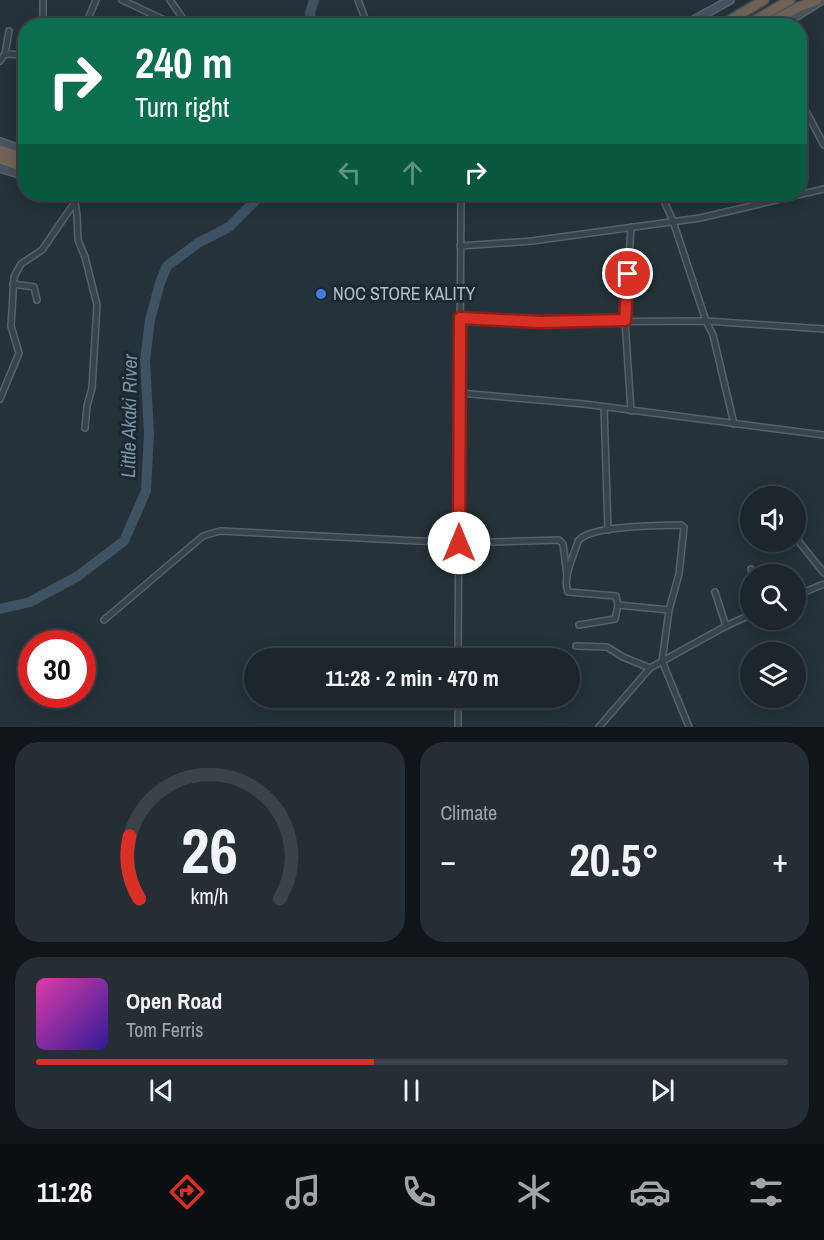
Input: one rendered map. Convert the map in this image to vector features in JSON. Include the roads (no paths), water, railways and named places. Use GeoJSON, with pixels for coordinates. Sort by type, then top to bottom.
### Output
{"type":"FeatureCollection","features":[{"type":"Feature","properties":{"kind":"highway"},"geometry":{"type":"LineString","coordinates":[[734,18],[764,0]]}},
{"type":"Feature","properties":{"kind":"highway"},"geometry":{"type":"LineString","coordinates":[[759,18],[790,0]]}},
{"type":"Feature","properties":{"kind":"highway"},"geometry":{"type":"LineString","coordinates":[[780,18],[818,0]]}},
{"type":"Feature","properties":{"kind":"highway"},"geometry":{"type":"LineString","coordinates":[[0,150],[18,156]]}},
{"type":"Feature","properties":{"kind":"highway"},"geometry":{"type":"LineString","coordinates":[[0,159],[18,165]]}},
{"type":"Feature","properties":{"kind":"street"},"geometry":{"type":"LineString","coordinates":[[43,18],[44,0]]}},
{"type":"Feature","properties":{"kind":"street"},"geometry":{"type":"LineString","coordinates":[[88,18],[96,0]]}},
{"type":"Feature","properties":{"kind":"street"},"geometry":{"type":"LineString","coordinates":[[122,0],[160,18]]}},
{"type":"Feature","properties":{"kind":"street"},"geometry":{"type":"LineString","coordinates":[[170,0],[182,18]]}},
{"type":"Feature","properties":{"kind":"street"},"geometry":{"type":"LineString","coordinates":[[358,0],[365,18]]}},
{"type":"Feature","properties":{"kind":"street"},"geometry":{"type":"LineString","coordinates":[[697,18],[729,0]]}},
{"type":"Feature","properties":{"kind":"street"},"geometry":{"type":"LineString","coordinates":[[794,18],[822,0]]}},
{"type":"Feature","properties":{"kind":"street"},"geometry":{"type":"LineString","coordinates":[[0,62],[5,54],[9,32]]}},
{"type":"Feature","properties":{"kind":"street"},"geometry":{"type":"LineString","coordinates":[[5,54],[18,55]]}},
{"type":"Feature","properties":{"kind":"street"},"geometry":{"type":"LineString","coordinates":[[807,113],[824,145]]}},
{"type":"Feature","properties":{"kind":"street"},"geometry":{"type":"LineString","coordinates":[[0,142],[18,148]]}},
{"type":"Feature","properties":{"kind":"street"},"geometry":{"type":"LineString","coordinates":[[0,168],[18,174]]}},
{"type":"Feature","properties":{"kind":"street"},"geometry":{"type":"LineString","coordinates":[[807,193],[824,189]]}},
{"type":"Feature","properties":{"kind":"street"},"geometry":{"type":"LineString","coordinates":[[458,648],[461,201]]}},
{"type":"Feature","properties":{"kind":"street"},"geometry":{"type":"LineString","coordinates":[[664,201],[713,335],[735,424]]}},
{"type":"Feature","properties":{"kind":"street"},"geometry":{"type":"LineString","coordinates":[[460,246],[532,241],[700,218],[773,201]]}},
{"type":"Feature","properties":{"kind":"street"},"geometry":{"type":"LineString","coordinates":[[0,399],[19,354],[11,326],[13,284],[21,264],[42,250],[75,202]]}},
{"type":"Feature","properties":{"kind":"street"},"geometry":{"type":"LineString","coordinates":[[75,202],[78,240],[85,257],[97,305],[92,388],[87,406],[85,428]]}},
{"type":"Feature","properties":{"kind":"street"},"geometry":{"type":"LineString","coordinates":[[631,227],[625,320],[632,411]]}},
{"type":"Feature","properties":{"kind":"street"},"geometry":{"type":"LineString","coordinates":[[13,284],[34,287],[37,300]]}},
{"type":"Feature","properties":{"kind":"street"},"geometry":{"type":"LineString","coordinates":[[460,318],[541,322],[706,321],[824,329]]}},
{"type":"Feature","properties":{"kind":"street"},"geometry":{"type":"LineString","coordinates":[[460,393],[491,394],[604,407],[824,435]]}},
{"type":"Feature","properties":{"kind":"street"},"geometry":{"type":"LineString","coordinates":[[604,407],[608,530]]}},
{"type":"Feature","properties":{"kind":"street"},"geometry":{"type":"LineString","coordinates":[[567,576],[578,541],[593,531],[684,525],[679,574],[669,610],[662,661],[688,727]]}},
{"type":"Feature","properties":{"kind":"street"},"geometry":{"type":"LineString","coordinates":[[104,620],[203,536],[210,532],[230,532],[459,543],[559,540],[563,544],[568,592],[616,596],[618,605],[616,616],[612,620],[579,625]]}},
{"type":"Feature","properties":{"kind":"street"},"geometry":{"type":"LineString","coordinates":[[806,550],[824,573]]}},
{"type":"Feature","properties":{"kind":"street"},"geometry":{"type":"LineString","coordinates":[[806,591],[824,584]]}},
{"type":"Feature","properties":{"kind":"street"},"geometry":{"type":"LineString","coordinates":[[715,592],[726,626]]}},
{"type":"Feature","properties":{"kind":"street"},"geometry":{"type":"LineString","coordinates":[[618,605],[669,610]]}},
{"type":"Feature","properties":{"kind":"street"},"geometry":{"type":"LineString","coordinates":[[599,727],[650,668],[740,620]]}},
{"type":"Feature","properties":{"kind":"street"},"geometry":{"type":"LineString","coordinates":[[576,646],[607,647],[623,657],[650,668]]}},
{"type":"Feature","properties":{"kind":"street"},"geometry":{"type":"LineString","coordinates":[[458,708],[458,727]]}},
{"type":"Feature","properties":{"kind":"waterway","name":"Little Akaki River"},"geometry":{"type":"LineString","coordinates":[[311,18],[310,13],[314,0]]}},
{"type":"Feature","properties":{"kind":"waterway","name":"Little Akaki River"},"geometry":{"type":"LineString","coordinates":[[0,609],[30,602],[78,576],[124,541],[146,491],[149,433],[145,360],[150,320],[160,283],[167,266],[198,243],[229,227],[255,201]]}},
{"type":"Feature","properties":{"kind":"place","name":"NOC STORE KALITY"},"geometry":{"type":"Point","coordinates":[321,294]}}]}
